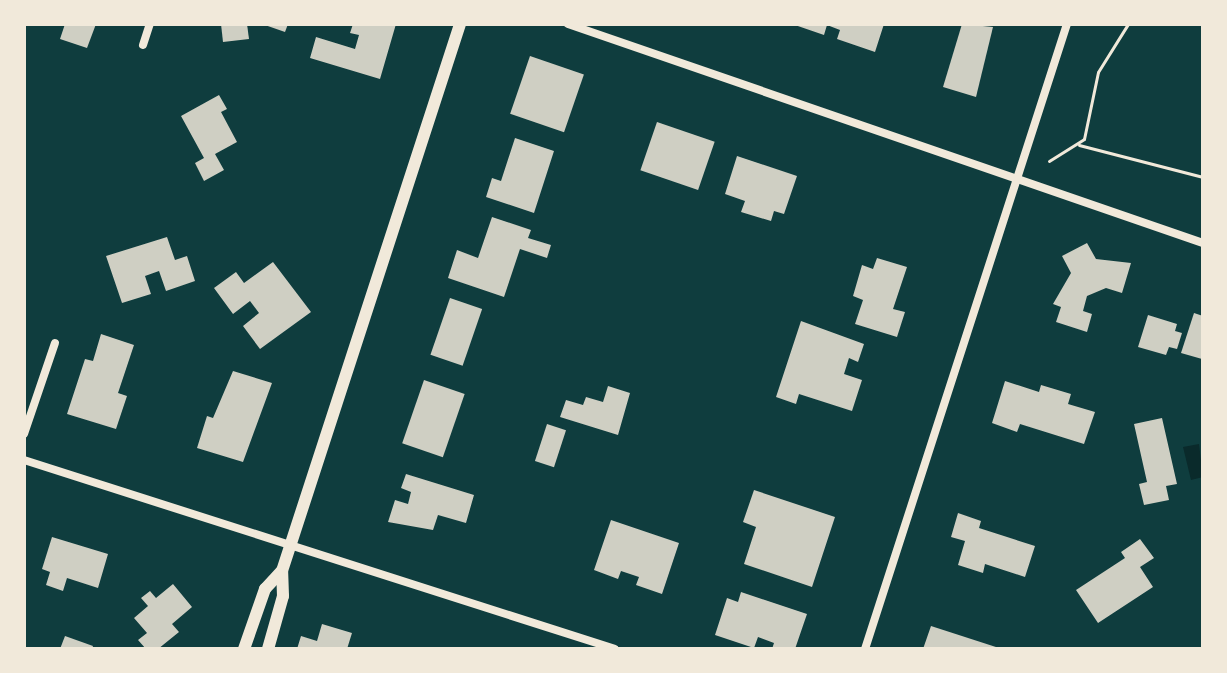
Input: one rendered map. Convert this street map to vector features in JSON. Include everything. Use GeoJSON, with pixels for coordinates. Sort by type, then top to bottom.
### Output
{"type":"FeatureCollection","features":[{"type":"Feature","properties":{"kind":"street"},"geometry":{"type":"LineString","coordinates":[[143,45],[150,24]]}},
{"type":"Feature","properties":{"kind":"street"},"geometry":{"type":"LineString","coordinates":[[268,649],[283,596],[282,571],[460,24]]}},
{"type":"Feature","properties":{"kind":"street"},"geometry":{"type":"LineString","coordinates":[[568,24],[1203,243]]}},
{"type":"Feature","properties":{"kind":"street"},"geometry":{"type":"LineString","coordinates":[[865,649],[1067,24]]}},
{"type":"Feature","properties":{"kind":"street"},"geometry":{"type":"LineString","coordinates":[[24,434],[55,343]]}},
{"type":"Feature","properties":{"kind":"street"},"geometry":{"type":"LineString","coordinates":[[24,460],[291,542],[615,649]]}},
{"type":"Feature","properties":{"kind":"street"},"geometry":{"type":"LineString","coordinates":[[244,649],[265,589],[282,571]]}},
{"type":"Feature","properties":{"kind":"path"},"geometry":{"type":"LineString","coordinates":[[1049,161],[1079,145],[1088,132],[1098,72],[1128,24]]}},
{"type":"Feature","properties":{"kind":"path"},"geometry":{"type":"LineString","coordinates":[[1079,145],[1203,177]]}},
{"type":"Feature","properties":{"kind":"water"},"geometry":{"type":"Polygon","coordinates":[[[1199,444],[1203,477],[1191,480],[1183,447],[1199,444]]]}},
{"type":"Feature","properties":{"kind":"building"},"geometry":{"type":"Polygon","coordinates":[[[65,24],[96,24],[87,48],[60,39],[65,24]]]}},
{"type":"Feature","properties":{"kind":"building"},"geometry":{"type":"Polygon","coordinates":[[[221,24],[247,24],[249,39],[223,42],[221,24]]]}},
{"type":"Feature","properties":{"kind":"building"},"geometry":{"type":"Polygon","coordinates":[[[262,24],[288,24],[285,32],[262,24]]]}},
{"type":"Feature","properties":{"kind":"building"},"geometry":{"type":"Polygon","coordinates":[[[353,24],[396,24],[380,79],[310,58],[316,37],[355,49],[359,35],[350,33],[353,24]]]}},
{"type":"Feature","properties":{"kind":"building"},"geometry":{"type":"Polygon","coordinates":[[[792,24],[884,24],[875,52],[837,39],[840,30],[827,25],[824,35],[792,24]]]}},
{"type":"Feature","properties":{"kind":"building"},"geometry":{"type":"Polygon","coordinates":[[[962,24],[993,27],[976,97],[943,87],[962,24]]]}},
{"type":"Feature","properties":{"kind":"building"},"geometry":{"type":"Polygon","coordinates":[[[530,56],[584,75],[564,132],[510,114],[530,56]]]}},
{"type":"Feature","properties":{"kind":"building"},"geometry":{"type":"Polygon","coordinates":[[[219,95],[227,109],[221,112],[237,142],[215,154],[224,170],[204,181],[195,163],[204,158],[181,116],[219,95]]]}},
{"type":"Feature","properties":{"kind":"building"},"geometry":{"type":"Polygon","coordinates":[[[657,122],[715,142],[698,190],[640,170],[657,122]]]}},
{"type":"Feature","properties":{"kind":"building"},"geometry":{"type":"Polygon","coordinates":[[[515,138],[554,151],[534,213],[486,197],[492,178],[501,181],[515,138]]]}},
{"type":"Feature","properties":{"kind":"building"},"geometry":{"type":"Polygon","coordinates":[[[737,156],[797,176],[784,214],[774,211],[771,221],[741,212],[745,201],[725,194],[737,156]]]}},
{"type":"Feature","properties":{"kind":"building"},"geometry":{"type":"Polygon","coordinates":[[[492,217],[531,230],[528,238],[551,245],[547,258],[520,249],[504,297],[448,278],[457,250],[478,258],[492,217]]]}},
{"type":"Feature","properties":{"kind":"building"},"geometry":{"type":"Polygon","coordinates":[[[167,237],[175,260],[187,256],[195,281],[166,291],[159,271],[145,276],[151,294],[122,303],[106,256],[167,237]]]}},
{"type":"Feature","properties":{"kind":"building"},"geometry":{"type":"Polygon","coordinates":[[[1087,243],[1096,259],[1131,263],[1122,293],[1106,288],[1087,296],[1083,311],[1092,314],[1087,332],[1056,322],[1061,307],[1053,304],[1071,273],[1062,256],[1087,243]]]}},
{"type":"Feature","properties":{"kind":"building"},"geometry":{"type":"Polygon","coordinates":[[[877,258],[907,267],[893,309],[905,312],[897,337],[855,324],[863,300],[853,296],[862,265],[873,269],[877,258]]]}},
{"type":"Feature","properties":{"kind":"building"},"geometry":{"type":"Polygon","coordinates":[[[273,262],[311,312],[260,349],[243,326],[259,313],[250,301],[233,314],[214,288],[236,272],[244,283],[273,262]]]}},
{"type":"Feature","properties":{"kind":"building"},"geometry":{"type":"Polygon","coordinates":[[[450,298],[482,309],[463,366],[430,355],[450,298]]]}},
{"type":"Feature","properties":{"kind":"building"},"geometry":{"type":"Polygon","coordinates":[[[1194,313],[1203,316],[1202,359],[1181,353],[1194,313]]]}},
{"type":"Feature","properties":{"kind":"building"},"geometry":{"type":"Polygon","coordinates":[[[1148,315],[1177,324],[1175,331],[1182,333],[1177,349],[1169,347],[1166,355],[1138,347],[1148,315]]]}},
{"type":"Feature","properties":{"kind":"building"},"geometry":{"type":"Polygon","coordinates":[[[801,321],[864,344],[858,362],[849,358],[844,374],[862,380],[852,411],[799,394],[796,404],[776,397],[801,321]]]}},
{"type":"Feature","properties":{"kind":"building"},"geometry":{"type":"Polygon","coordinates":[[[101,334],[134,345],[118,393],[127,396],[116,429],[67,414],[85,359],[93,361],[101,334]]]}},
{"type":"Feature","properties":{"kind":"building"},"geometry":{"type":"Polygon","coordinates":[[[233,371],[272,383],[243,462],[197,448],[207,416],[213,418],[233,371]]]}},
{"type":"Feature","properties":{"kind":"building"},"geometry":{"type":"Polygon","coordinates":[[[424,380],[465,394],[443,457],[402,443],[424,380]]]}},
{"type":"Feature","properties":{"kind":"building"},"geometry":{"type":"Polygon","coordinates":[[[1005,381],[1039,392],[1041,385],[1071,394],[1068,404],[1095,412],[1084,444],[1020,424],[1017,432],[992,423],[1005,381]]]}},
{"type":"Feature","properties":{"kind":"building"},"geometry":{"type":"Polygon","coordinates":[[[608,386],[630,393],[618,435],[560,417],[566,400],[583,405],[586,397],[603,402],[608,386]]]}},
{"type":"Feature","properties":{"kind":"building"},"geometry":{"type":"Polygon","coordinates":[[[1162,418],[1177,484],[1166,486],[1169,500],[1144,505],[1139,484],[1147,482],[1134,424],[1162,418]]]}},
{"type":"Feature","properties":{"kind":"building"},"geometry":{"type":"Polygon","coordinates":[[[547,424],[566,430],[554,467],[535,461],[547,424]]]}},
{"type":"Feature","properties":{"kind":"building"},"geometry":{"type":"Polygon","coordinates":[[[406,474],[474,495],[466,523],[438,515],[433,530],[388,522],[395,500],[408,504],[411,492],[401,488],[406,474]]]}},
{"type":"Feature","properties":{"kind":"building"},"geometry":{"type":"Polygon","coordinates":[[[754,490],[835,517],[812,587],[744,564],[756,527],[743,522],[754,490]]]}},
{"type":"Feature","properties":{"kind":"building"},"geometry":{"type":"Polygon","coordinates":[[[958,513],[981,521],[979,528],[1035,546],[1025,577],[985,564],[983,573],[958,565],[965,541],[951,537],[958,513]]]}},
{"type":"Feature","properties":{"kind":"building"},"geometry":{"type":"Polygon","coordinates":[[[611,520],[679,543],[662,594],[636,585],[639,577],[621,571],[618,579],[594,570],[611,520]]]}},
{"type":"Feature","properties":{"kind":"building"},"geometry":{"type":"Polygon","coordinates":[[[52,537],[108,554],[98,588],[67,578],[63,591],[46,585],[50,572],[42,569],[52,537]]]}},
{"type":"Feature","properties":{"kind":"building"},"geometry":{"type":"Polygon","coordinates":[[[1140,539],[1154,558],[1140,567],[1153,587],[1098,623],[1076,590],[1125,558],[1121,552],[1140,539]]]}},
{"type":"Feature","properties":{"kind":"building"},"geometry":{"type":"Polygon","coordinates":[[[173,584],[192,607],[172,624],[179,632],[158,649],[146,649],[138,640],[147,633],[134,618],[148,606],[141,598],[150,591],[156,598],[173,584]]]}},
{"type":"Feature","properties":{"kind":"building"},"geometry":{"type":"Polygon","coordinates":[[[741,592],[807,614],[795,649],[772,649],[774,643],[758,637],[754,648],[715,635],[727,598],[738,602],[741,592]]]}},
{"type":"Feature","properties":{"kind":"building"},"geometry":{"type":"Polygon","coordinates":[[[322,624],[352,633],[347,649],[297,649],[301,636],[317,641],[322,624]]]}},
{"type":"Feature","properties":{"kind":"building"},"geometry":{"type":"Polygon","coordinates":[[[931,626],[999,648],[999,649],[923,649],[931,626]]]}},
{"type":"Feature","properties":{"kind":"building"},"geometry":{"type":"Polygon","coordinates":[[[65,636],[93,646],[92,649],[60,649],[65,636]]]}}]}
